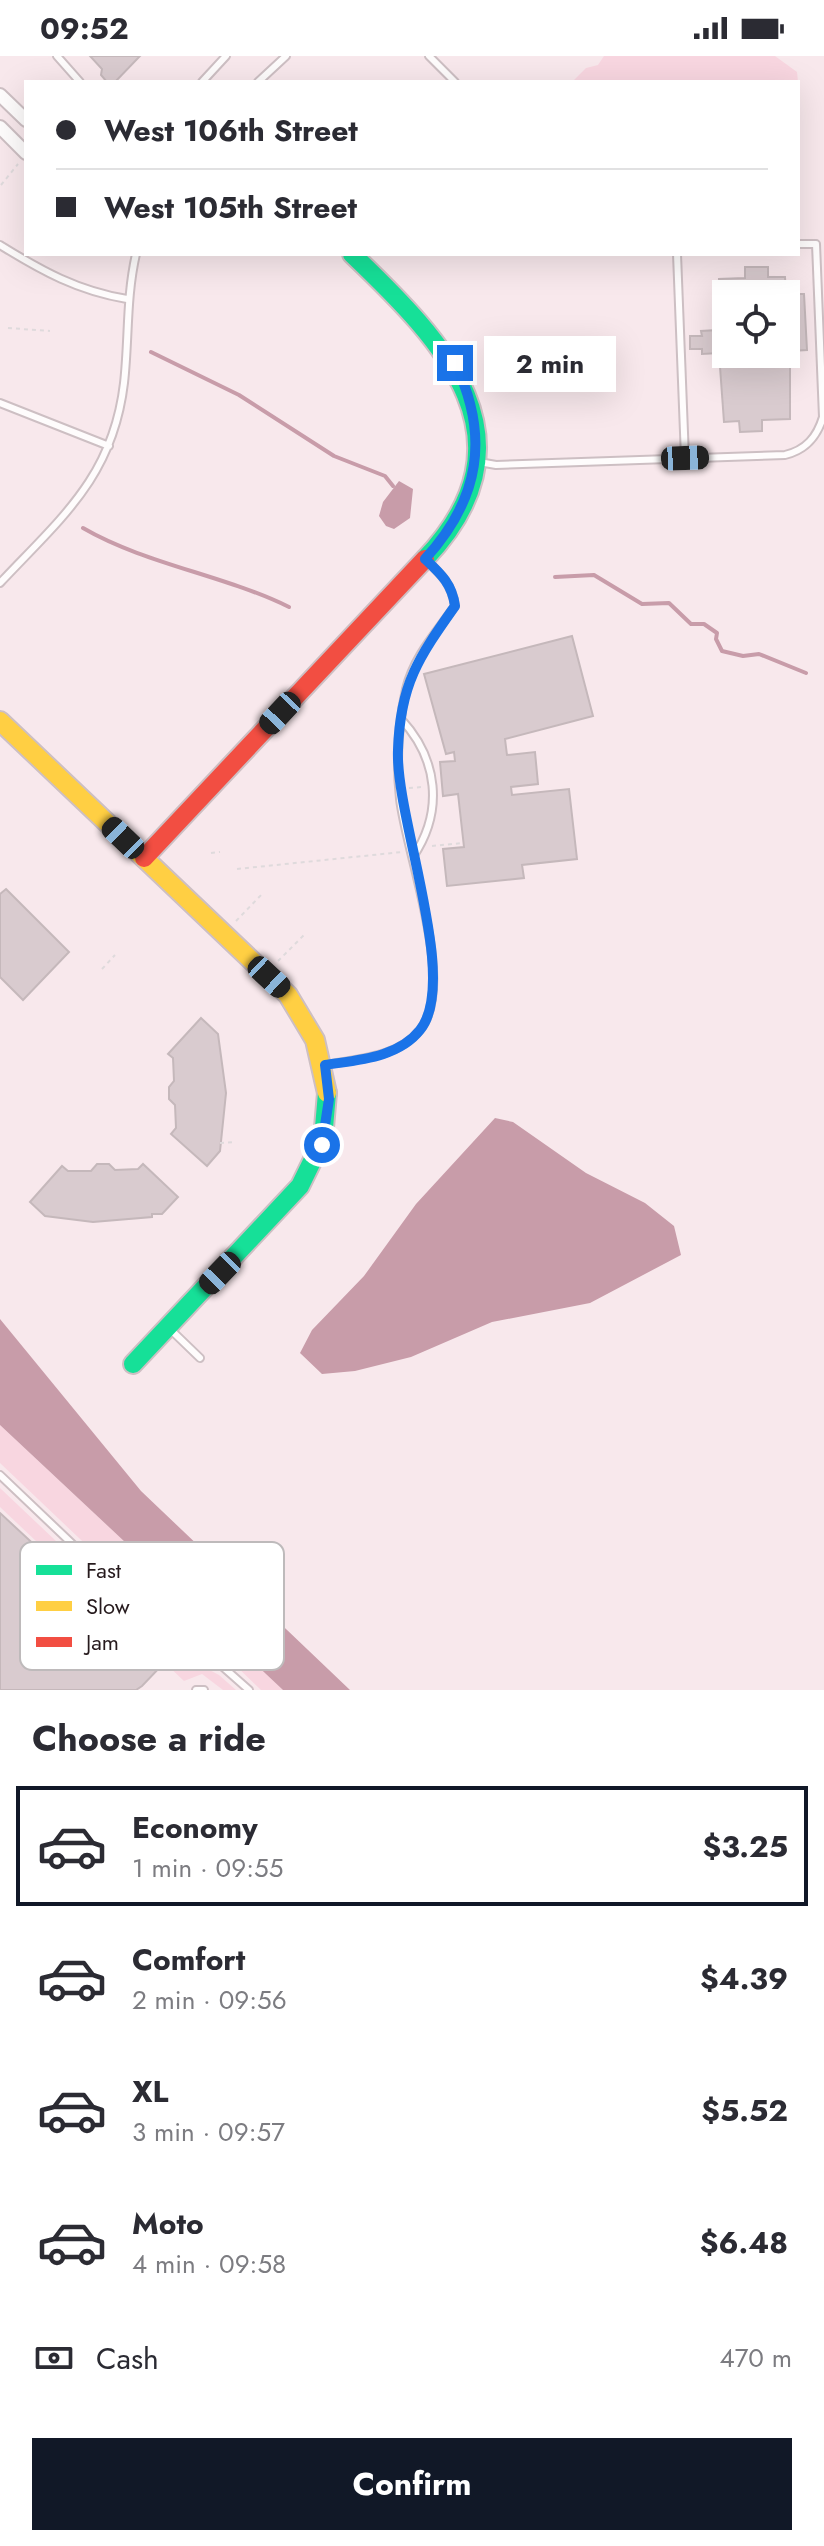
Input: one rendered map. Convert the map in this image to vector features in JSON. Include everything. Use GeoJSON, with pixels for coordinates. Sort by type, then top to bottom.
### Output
{"type":"FeatureCollection","features":[{"type":"Feature","properties":{"kind":"street"},"geometry":{"type":"LineString","coordinates":[[0,95],[24,118]]}},
{"type":"Feature","properties":{"kind":"street"},"geometry":{"type":"LineString","coordinates":[[0,127],[23,158]]}},
{"type":"Feature","properties":{"kind":"street"},"geometry":{"type":"LineString","coordinates":[[144,858],[425,559],[458,516],[476,462],[473,407],[455,363],[432,334],[354,256]]}},
{"type":"Feature","properties":{"kind":"street"},"geometry":{"type":"LineString","coordinates":[[0,721],[288,995],[313,1031],[325,1065],[327,1121],[314,1164],[284,1206],[133,1364]]}},
{"type":"Feature","properties":{"kind":"lane"},"geometry":{"type":"LineString","coordinates":[[57,56],[78,80]]}},
{"type":"Feature","properties":{"kind":"lane"},"geometry":{"type":"LineString","coordinates":[[204,80],[226,56]]}},
{"type":"Feature","properties":{"kind":"lane"},"geometry":{"type":"LineString","coordinates":[[260,80],[286,56]]}},
{"type":"Feature","properties":{"kind":"lane"},"geometry":{"type":"LineString","coordinates":[[429,56],[453,80]]}},
{"type":"Feature","properties":{"kind":"lane"},"geometry":{"type":"LineString","coordinates":[[476,462],[496,465],[785,455],[809,443],[823,417],[816,244],[800,244]]}},
{"type":"Feature","properties":{"kind":"lane"},"geometry":{"type":"LineString","coordinates":[[0,245],[53,278],[90,293],[127,299]]}},
{"type":"Feature","properties":{"kind":"lane"},"geometry":{"type":"LineString","coordinates":[[0,583],[77,501],[96,475],[109,446],[119,415],[125,380],[127,299],[136,256]]}},
{"type":"Feature","properties":{"kind":"lane"},"geometry":{"type":"LineString","coordinates":[[677,256],[685,458]]}},
{"type":"Feature","properties":{"kind":"lane"},"geometry":{"type":"LineString","coordinates":[[0,403],[109,446]]}},
{"type":"Feature","properties":{"kind":"lane"},"geometry":{"type":"LineString","coordinates":[[325,1065],[388,1053],[418,1033],[428,1018],[433,978],[423,888],[413,857],[400,789],[401,718],[416,662],[455,606],[453,592],[444,577],[425,559]]}},
{"type":"Feature","properties":{"kind":"lane"},"geometry":{"type":"LineString","coordinates":[[401,718],[427,754],[431,787],[432,817],[427,835],[413,857]]}},
{"type":"Feature","properties":{"kind":"lane"},"geometry":{"type":"LineString","coordinates":[[168,1328],[200,1358]]}},
{"type":"Feature","properties":{"kind":"lane"},"geometry":{"type":"LineString","coordinates":[[0,1475],[70,1542]]}},
{"type":"Feature","properties":{"kind":"lane"},"geometry":{"type":"LineString","coordinates":[[226,1670],[249,1690]]}},
{"type":"Feature","properties":{"kind":"lane"},"geometry":{"type":"LineString","coordinates":[[196,1690],[204,1690]]}},
{"type":"Feature","properties":{"kind":"path"},"geometry":{"type":"LineString","coordinates":[[1,185],[23,158]]}},
{"type":"Feature","properties":{"kind":"path"},"geometry":{"type":"LineString","coordinates":[[8,328],[50,331]]}},
{"type":"Feature","properties":{"kind":"path"},"geometry":{"type":"LineString","coordinates":[[400,789],[431,787]]}},
{"type":"Feature","properties":{"kind":"path"},"geometry":{"type":"LineString","coordinates":[[427,847],[463,843]]}},
{"type":"Feature","properties":{"kind":"path"},"geometry":{"type":"LineString","coordinates":[[237,869],[403,851]]}},
{"type":"Feature","properties":{"kind":"path"},"geometry":{"type":"LineString","coordinates":[[211,853],[220,852]]}},
{"type":"Feature","properties":{"kind":"path"},"geometry":{"type":"LineString","coordinates":[[236,921],[263,893]]}},
{"type":"Feature","properties":{"kind":"path"},"geometry":{"type":"LineString","coordinates":[[278,961],[305,934]]}},
{"type":"Feature","properties":{"kind":"path"},"geometry":{"type":"LineString","coordinates":[[102,969],[115,955]]}},
{"type":"Feature","properties":{"kind":"path"},"geometry":{"type":"LineString","coordinates":[[220,1143],[236,1142]]}},
{"type":"Feature","properties":{"kind":"shaded area"},"geometry":{"type":"Polygon","coordinates":[[[604,56],[775,56],[797,72],[798,80],[574,80],[586,68],[598,65],[604,56]]]}},
{"type":"Feature","properties":{"kind":"shaded area"},"geometry":{"type":"Polygon","coordinates":[[[399,481],[413,489],[410,518],[394,529],[386,526],[379,516],[383,502],[399,481]]]}},
{"type":"Feature","properties":{"kind":"shaded area"},"geometry":{"type":"Polygon","coordinates":[[[495,1118],[513,1122],[586,1173],[645,1203],[674,1226],[681,1255],[590,1303],[492,1322],[411,1357],[355,1371],[322,1374],[300,1353],[312,1330],[364,1276],[416,1204],[495,1118]]]}},
{"type":"Feature","properties":{"kind":"shaded area"},"geometry":{"type":"Polygon","coordinates":[[[0,1319],[141,1491],[195,1542],[125,1542],[0,1425],[0,1319]]]}},
{"type":"Feature","properties":{"kind":"shaded area"},"geometry":{"type":"Polygon","coordinates":[[[0,1425],[125,1542],[83,1542],[0,1463],[0,1425]]]}},
{"type":"Feature","properties":{"kind":"shaded area"},"geometry":{"type":"Polygon","coordinates":[[[0,1488],[57,1542],[37,1542],[0,1507],[0,1488]]]}},
{"type":"Feature","properties":{"kind":"shaded area"},"geometry":{"type":"Polygon","coordinates":[[[284,1627],[350,1690],[283,1690],[262,1670],[284,1670],[284,1627]]]}},
{"type":"Feature","properties":{"kind":"shaded area"},"geometry":{"type":"Polygon","coordinates":[[[172,1670],[210,1670],[236,1690],[223,1690],[202,1674],[184,1681],[172,1670]]]}},
{"type":"Feature","properties":{"kind":"shaded area"},"geometry":{"type":"Polygon","coordinates":[[[240,1670],[262,1670],[283,1690],[261,1690],[240,1670]]]}},
{"type":"Feature","properties":{"kind":"building"},"geometry":{"type":"Polygon","coordinates":[[[90,56],[140,56],[117,80],[105,80],[101,75],[102,69],[90,56]]]}},
{"type":"Feature","properties":{"kind":"building"},"geometry":{"type":"Polygon","coordinates":[[[745,267],[768,267],[768,277],[785,277],[785,280],[719,280],[745,278],[745,267]]]}},
{"type":"Feature","properties":{"kind":"building"},"geometry":{"type":"Polygon","coordinates":[[[800,294],[804,294],[807,350],[800,350],[800,294]]]}},
{"type":"Feature","properties":{"kind":"building"},"geometry":{"type":"Polygon","coordinates":[[[712,330],[712,353],[702,354],[702,349],[690,349],[690,336],[702,336],[701,331],[712,330]]]}},
{"type":"Feature","properties":{"kind":"building"},"geometry":{"type":"Polygon","coordinates":[[[720,368],[790,368],[790,419],[762,420],[762,431],[740,432],[739,421],[724,422],[720,368]]]}},
{"type":"Feature","properties":{"kind":"building"},"geometry":{"type":"Polygon","coordinates":[[[572,636],[593,716],[505,739],[507,755],[535,752],[538,784],[511,787],[512,795],[569,789],[577,859],[522,865],[524,878],[447,886],[443,849],[464,847],[458,794],[443,796],[440,762],[455,761],[454,752],[446,754],[424,674],[572,636]]]}},
{"type":"Feature","properties":{"kind":"building"},"geometry":{"type":"Polygon","coordinates":[[[6,889],[69,952],[23,1000],[0,977],[0,894],[6,889]]]}},
{"type":"Feature","properties":{"kind":"building"},"geometry":{"type":"Polygon","coordinates":[[[201,1018],[218,1034],[226,1093],[220,1151],[207,1166],[171,1134],[176,1128],[175,1105],[169,1099],[169,1087],[174,1081],[173,1058],[168,1054],[201,1018]]]}},
{"type":"Feature","properties":{"kind":"building"},"geometry":{"type":"Polygon","coordinates":[[[97,1164],[109,1164],[115,1170],[138,1169],[143,1164],[178,1197],[162,1214],[152,1214],[152,1217],[93,1222],[45,1216],[30,1202],[62,1166],[68,1171],[91,1171],[97,1164]]]}},
{"type":"Feature","properties":{"kind":"building"},"geometry":{"type":"Polygon","coordinates":[[[0,1513],[31,1542],[20,1542],[20,1670],[157,1670],[136,1690],[0,1690],[0,1513]]]}},
{"type":"Feature","properties":{"kind":"waterway"},"geometry":{"type":"LineString","coordinates":[[151,352],[239,395],[334,456],[385,476],[393,486]]}},
{"type":"Feature","properties":{"kind":"waterway"},"geometry":{"type":"LineString","coordinates":[[83,528],[132,551],[238,586],[289,607]]}},
{"type":"Feature","properties":{"kind":"waterway"},"geometry":{"type":"LineString","coordinates":[[555,577],[594,575],[642,604],[669,603],[691,624],[704,624],[717,633],[716,639],[722,651],[743,656],[759,654],[806,673]]}},
{"type":"Feature","properties":{"kind":"traffic: fast"},"geometry":{"type":"LineString","coordinates":[[354,256],[418,322],[446,358],[466,394],[476,433],[475,473],[458,515],[425,559]]}},
{"type":"Feature","properties":{"kind":"traffic: fast"},"geometry":{"type":"LineString","coordinates":[[133,1364],[300,1186],[323,1139],[327,1093]]}},
{"type":"Feature","properties":{"kind":"traffic: slow"},"geometry":{"type":"LineString","coordinates":[[0,721],[288,995],[315,1040],[327,1093]]}},
{"type":"Feature","properties":{"kind":"traffic: jam"},"geometry":{"type":"LineString","coordinates":[[144,858],[425,559]]}},
{"type":"Feature","properties":{"kind":"route"},"geometry":{"type":"LineString","coordinates":[[322,1145],[329,1099],[325,1065],[388,1053],[418,1033],[428,1018],[433,998],[423,888],[405,826],[398,750],[407,686],[416,662],[427,641],[455,606],[453,592],[444,577],[425,559],[458,516],[476,462],[473,407],[455,363]]}}]}
